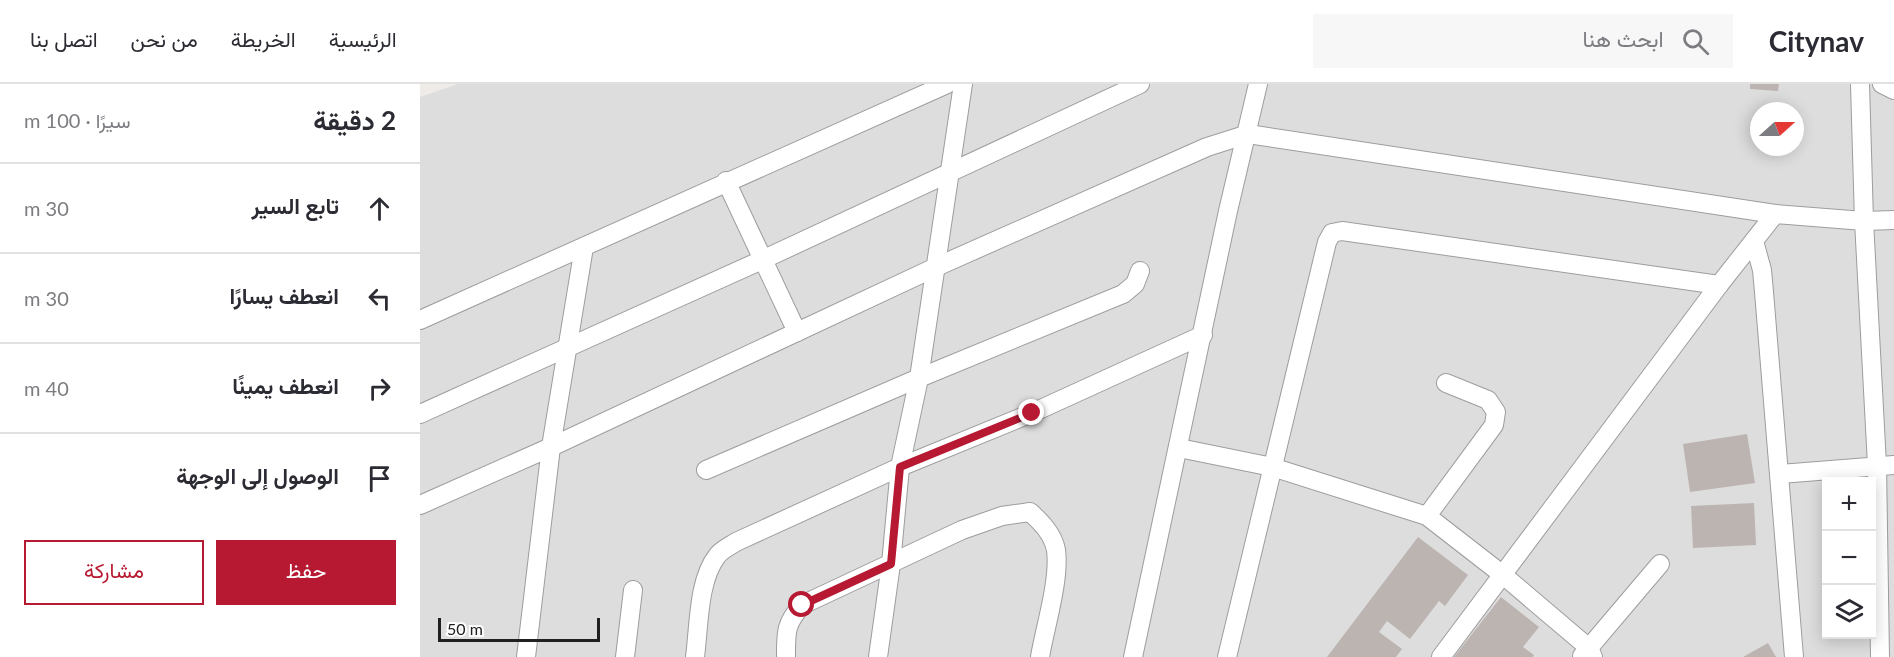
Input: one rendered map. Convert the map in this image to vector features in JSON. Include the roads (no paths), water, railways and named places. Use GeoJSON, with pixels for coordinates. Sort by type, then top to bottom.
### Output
{"type":"FeatureCollection","features":[{"type":"Feature","properties":{"kind":"street"},"geometry":{"type":"LineString","coordinates":[[420,320],[947,84]]}},
{"type":"Feature","properties":{"kind":"street"},"geometry":{"type":"LineString","coordinates":[[878,657],[891,564],[900,467],[919,378],[963,84]]}},
{"type":"Feature","properties":{"kind":"street"},"geometry":{"type":"LineString","coordinates":[[420,414],[762,260],[1140,84]]}},
{"type":"Feature","properties":{"kind":"street"},"geometry":{"type":"LineString","coordinates":[[1133,657],[1228,211],[1258,84]]}},
{"type":"Feature","properties":{"kind":"street"},"geometry":{"type":"LineString","coordinates":[[1871,84],[1860,92],[1864,221],[1886,465],[1880,657]]}},
{"type":"Feature","properties":{"kind":"street"},"geometry":{"type":"LineString","coordinates":[[1882,84],[1894,90]]}},
{"type":"Feature","properties":{"kind":"street"},"geometry":{"type":"LineString","coordinates":[[423,497],[551,447],[936,267],[1207,147],[1248,134],[1775,213],[1864,221],[1894,220]]}},
{"type":"Feature","properties":{"kind":"street"},"geometry":{"type":"LineString","coordinates":[[726,181],[797,332]]}},
{"type":"Feature","properties":{"kind":"street"},"geometry":{"type":"LineString","coordinates":[[1441,657],[1775,213]]}},
{"type":"Feature","properties":{"kind":"street"},"geometry":{"type":"LineString","coordinates":[[1227,657],[1327,242],[1332,233],[1342,231],[1719,285]]}},
{"type":"Feature","properties":{"kind":"street"},"geometry":{"type":"LineString","coordinates":[[1754,240],[1762,270],[1794,657]]}},
{"type":"Feature","properties":{"kind":"street"},"geometry":{"type":"LineString","coordinates":[[526,657],[551,447],[584,247]]}},
{"type":"Feature","properties":{"kind":"street"},"geometry":{"type":"LineString","coordinates":[[706,470],[919,378],[1123,294],[1135,284],[1140,271]]}},
{"type":"Feature","properties":{"kind":"street"},"geometry":{"type":"LineString","coordinates":[[695,657],[703,591],[708,571],[718,554],[736,542],[900,467],[1032,413],[1203,335]]}},
{"type":"Feature","properties":{"kind":"street"},"geometry":{"type":"LineString","coordinates":[[1427,516],[1494,425],[1496,412],[1488,400],[1446,383]]}},
{"type":"Feature","properties":{"kind":"street"},"geometry":{"type":"LineString","coordinates":[[1179,448],[1272,467],[1427,516],[1503,574],[1588,654],[1660,564]]}},
{"type":"Feature","properties":{"kind":"street"},"geometry":{"type":"LineString","coordinates":[[1780,474],[1886,465]]}},
{"type":"Feature","properties":{"kind":"street"},"geometry":{"type":"LineString","coordinates":[[786,657],[786,630],[791,617],[802,605],[962,530],[1002,516],[1029,512],[1045,526],[1056,549],[1056,574],[1040,657]]}},
{"type":"Feature","properties":{"kind":"street"},"geometry":{"type":"LineString","coordinates":[[625,657],[633,590]]}}]}
